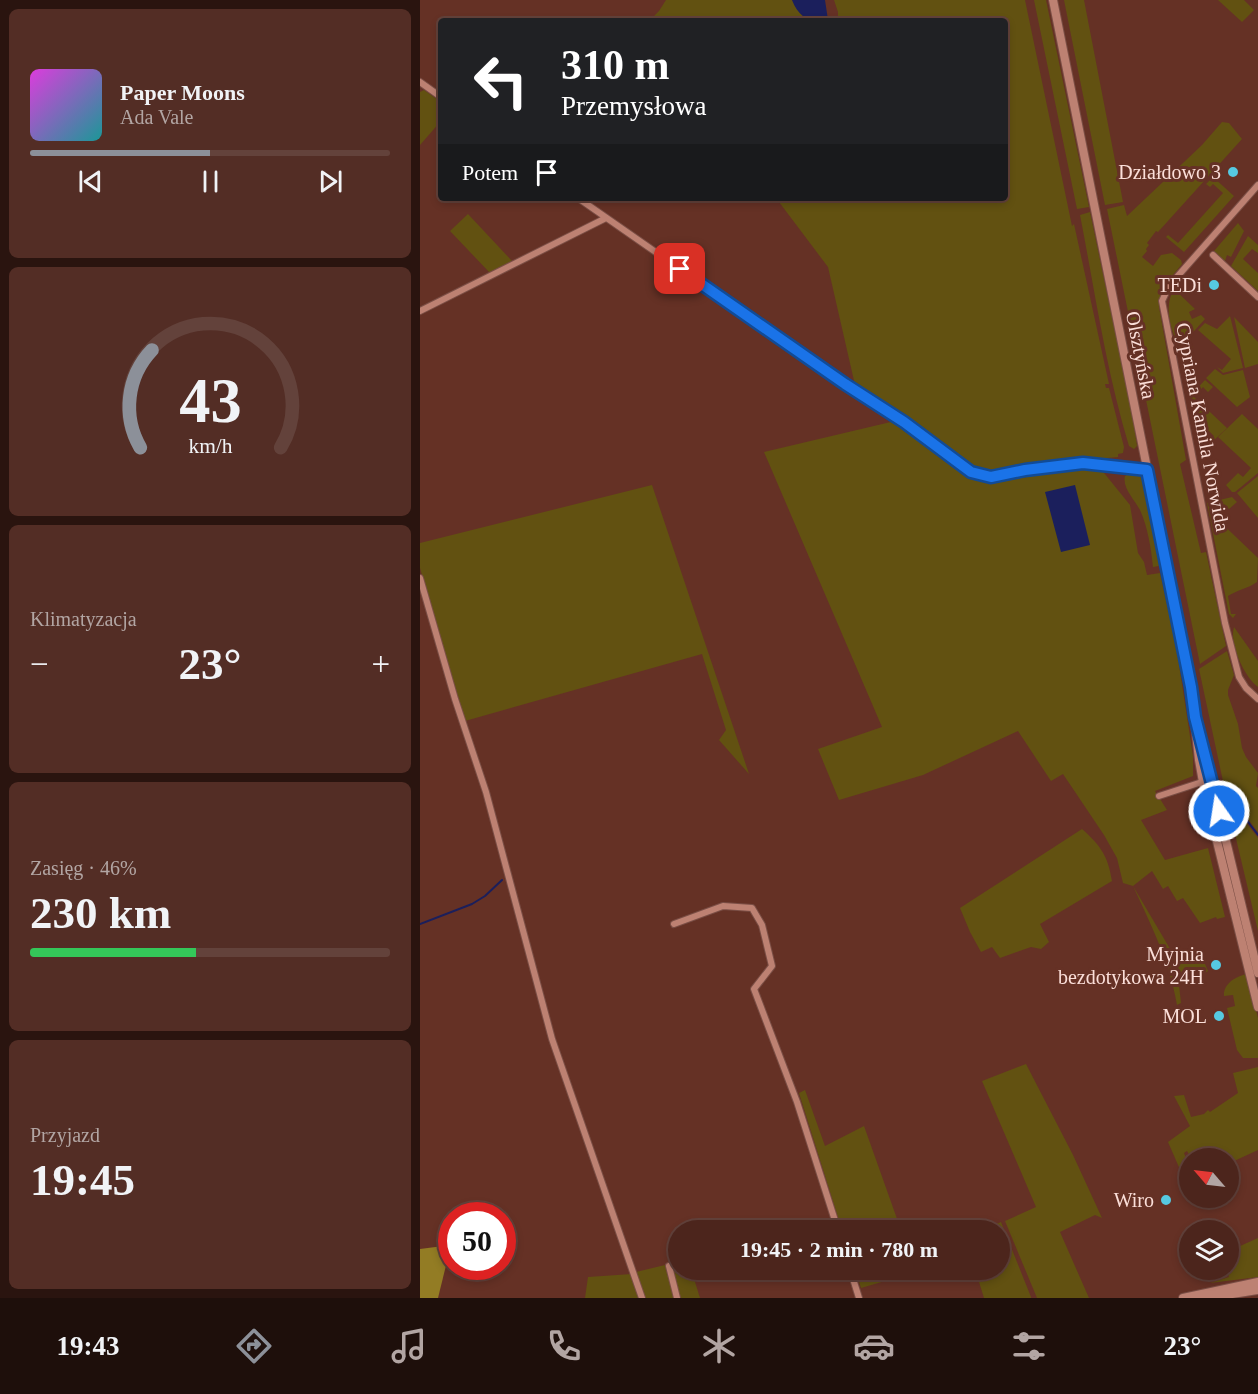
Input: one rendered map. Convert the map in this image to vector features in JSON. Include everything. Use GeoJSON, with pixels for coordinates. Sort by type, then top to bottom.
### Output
{"type":"FeatureCollection","features":[{"type":"Feature","properties":{"kind":"main road","name":"Olsztyńska"},"geometry":{"type":"LineString","coordinates":[[1053,0],[1189,676],[1207,780],[1258,1007]]}},
{"type":"Feature","properties":{"kind":"main road","name":"Olsztyńska"},"geometry":{"type":"LineString","coordinates":[[1207,780],[1258,974]]}},
{"type":"Feature","properties":{"kind":"main road"},"geometry":{"type":"LineString","coordinates":[[1183,1298],[1258,1282]]}},
{"type":"Feature","properties":{"kind":"main road"},"geometry":{"type":"LineString","coordinates":[[1207,1298],[1258,1290]]}},
{"type":"Feature","properties":{"kind":"street"},"geometry":{"type":"LineString","coordinates":[[420,82],[438,96]]}},
{"type":"Feature","properties":{"kind":"street","name":"Cypriana Kamila Norwida"},"geometry":{"type":"LineString","coordinates":[[1258,185],[1169,285],[1162,301],[1225,623],[1239,676],[1246,688],[1258,699]]}},
{"type":"Feature","properties":{"kind":"street"},"geometry":{"type":"LineString","coordinates":[[582,201],[845,384],[904,422],[971,472],[991,477],[1025,470],[1083,463],[1147,470]]}},
{"type":"Feature","properties":{"kind":"street"},"geometry":{"type":"LineString","coordinates":[[420,311],[606,218]]}},
{"type":"Feature","properties":{"kind":"street"},"geometry":{"type":"LineString","coordinates":[[1213,255],[1258,297]]}},
{"type":"Feature","properties":{"kind":"street"},"geometry":{"type":"LineString","coordinates":[[420,578],[455,699],[486,792],[552,1038],[642,1298]]}},
{"type":"Feature","properties":{"kind":"street"},"geometry":{"type":"LineString","coordinates":[[1159,796],[1207,780]]}},
{"type":"Feature","properties":{"kind":"street"},"geometry":{"type":"LineString","coordinates":[[674,924],[723,906],[752,908],[762,925],[772,966],[754,989],[797,1101],[835,1220]]}},
{"type":"Feature","properties":{"kind":"street"},"geometry":{"type":"LineString","coordinates":[[672,1280],[677,1298]]}},
{"type":"Feature","properties":{"kind":"street"},"geometry":{"type":"LineString","coordinates":[[853,1280],[859,1298]]}},
{"type":"Feature","properties":{"kind":"shaded area"},"geometry":{"type":"Polygon","coordinates":[[[666,0],[792,0],[804,18],[652,18],[666,0]]]}},
{"type":"Feature","properties":{"kind":"shaded area"},"geometry":{"type":"Polygon","coordinates":[[[792,0],[825,0],[828,18],[806,18],[792,0]]]}},
{"type":"Feature","properties":{"kind":"shaded area"},"geometry":{"type":"Polygon","coordinates":[[[834,0],[1025,0],[1072,226],[1074,224],[1109,384],[1105,384],[1106,388],[1109,388],[1124,447],[1123,453],[1118,454],[1118,457],[1052,463],[994,473],[971,467],[855,385],[828,267],[778,201],[1008,201],[1008,18],[838,18],[834,0]]]}},
{"type":"Feature","properties":{"kind":"shaded area"},"geometry":{"type":"Polygon","coordinates":[[[1034,0],[1046,0],[1089,207],[1077,209],[1034,0]]]}},
{"type":"Feature","properties":{"kind":"shaded area"},"geometry":{"type":"Polygon","coordinates":[[[1064,0],[1084,0],[1123,202],[1105,205],[1064,0]]]}},
{"type":"Feature","properties":{"kind":"shaded area"},"geometry":{"type":"Polygon","coordinates":[[[1218,0],[1244,0],[1254,10],[1242,22],[1218,0]]]}},
{"type":"Feature","properties":{"kind":"shaded area"},"geometry":{"type":"Polygon","coordinates":[[[424,90],[438,100],[438,124],[420,145],[420,92],[424,90]]]}},
{"type":"Feature","properties":{"kind":"shaded area"},"geometry":{"type":"Polygon","coordinates":[[[1222,122],[1229,123],[1242,139],[1158,232],[1156,231],[1147,243],[1149,245],[1147,251],[1142,257],[1153,266],[1161,255],[1172,253],[1181,260],[1182,264],[1163,287],[1159,307],[1186,460],[1180,464],[1201,553],[1206,552],[1226,646],[1200,664],[1107,209],[1124,205],[1127,216],[1202,145],[1222,122]]]}},
{"type":"Feature","properties":{"kind":"shaded area"},"geometry":{"type":"Polygon","coordinates":[[[1213,177],[1234,196],[1184,252],[1166,237],[1168,235],[1178,243],[1223,193],[1213,184],[1210,187],[1206,184],[1213,177]]]}},
{"type":"Feature","properties":{"kind":"shaded area"},"geometry":{"type":"Polygon","coordinates":[[[1090,212],[1132,412],[1137,446],[1134,449],[1129,446],[1121,417],[1096,302],[1080,215],[1090,212]]]}},
{"type":"Feature","properties":{"kind":"shaded area"},"geometry":{"type":"Polygon","coordinates":[[[468,214],[512,261],[490,273],[450,231],[468,214]]]}},
{"type":"Feature","properties":{"kind":"shaded area"},"geometry":{"type":"Polygon","coordinates":[[[1238,223],[1244,231],[1231,257],[1227,255],[1225,261],[1214,251],[1238,223]]]}},
{"type":"Feature","properties":{"kind":"shaded area"},"geometry":{"type":"Polygon","coordinates":[[[1248,236],[1258,245],[1258,253],[1252,249],[1243,259],[1258,273],[1258,291],[1231,266],[1248,236]]]}},
{"type":"Feature","properties":{"kind":"shaded area"},"geometry":{"type":"Polygon","coordinates":[[[1174,289],[1195,309],[1189,312],[1192,319],[1201,315],[1205,319],[1186,340],[1193,347],[1186,355],[1170,323],[1170,296],[1174,289]]]}},
{"type":"Feature","properties":{"kind":"shaded area"},"geometry":{"type":"Polygon","coordinates":[[[1230,316],[1243,368],[1223,373],[1217,367],[1222,370],[1231,359],[1198,330],[1205,323],[1217,329],[1230,316]]]}},
{"type":"Feature","properties":{"kind":"shaded area"},"geometry":{"type":"Polygon","coordinates":[[[1234,317],[1258,342],[1258,364],[1245,368],[1234,317]]]}},
{"type":"Feature","properties":{"kind":"shaded area"},"geometry":{"type":"Polygon","coordinates":[[[1215,369],[1223,375],[1243,370],[1250,397],[1237,407],[1206,378],[1215,369]]]}},
{"type":"Feature","properties":{"kind":"shaded area"},"geometry":{"type":"Polygon","coordinates":[[[1205,380],[1213,387],[1208,392],[1203,387],[1194,397],[1227,428],[1210,444],[1208,442],[1214,436],[1209,431],[1199,443],[1189,397],[1205,380]]]}},
{"type":"Feature","properties":{"kind":"shaded area"},"geometry":{"type":"Polygon","coordinates":[[[1242,414],[1258,429],[1258,473],[1232,492],[1226,485],[1238,473],[1243,477],[1251,468],[1218,437],[1242,414]]]}},
{"type":"Feature","properties":{"kind":"shaded area"},"geometry":{"type":"Polygon","coordinates":[[[895,421],[952,461],[963,475],[1001,482],[1076,467],[1100,468],[1130,505],[1138,553],[1144,562],[1147,575],[1160,573],[1176,645],[1193,756],[1193,776],[1155,791],[1167,810],[1141,820],[1165,860],[1208,848],[1225,917],[1217,919],[1216,917],[1200,923],[1183,898],[1177,901],[1168,886],[1163,889],[1152,871],[1133,886],[1123,883],[1117,858],[1063,774],[1051,781],[1018,731],[923,775],[839,800],[818,749],[882,727],[764,452],[895,421]]]}},
{"type":"Feature","properties":{"kind":"shaded area"},"geometry":{"type":"Polygon","coordinates":[[[1140,470],[1153,520],[1159,566],[1153,567],[1143,517],[1125,485],[1125,476],[1140,470]]]}},
{"type":"Feature","properties":{"kind":"shaded area"},"geometry":{"type":"Polygon","coordinates":[[[1258,476],[1258,518],[1237,493],[1258,476]]]}},
{"type":"Feature","properties":{"kind":"shaded area"},"geometry":{"type":"Polygon","coordinates":[[[652,485],[749,774],[719,740],[726,730],[702,654],[465,721],[420,568],[420,543],[652,485]]]}},
{"type":"Feature","properties":{"kind":"shaded area"},"geometry":{"type":"Polygon","coordinates":[[[1075,485],[1090,545],[1061,552],[1045,492],[1075,485]]]}},
{"type":"Feature","properties":{"kind":"shaded area"},"geometry":{"type":"Polygon","coordinates":[[[1232,497],[1237,502],[1229,509],[1224,504],[1213,515],[1258,558],[1257,582],[1228,596],[1231,614],[1236,614],[1233,618],[1229,614],[1207,503],[1232,497]]]}},
{"type":"Feature","properties":{"kind":"shaded area"},"geometry":{"type":"Polygon","coordinates":[[[1234,627],[1258,661],[1258,687],[1248,676],[1239,659],[1234,642],[1234,627]]]}},
{"type":"Feature","properties":{"kind":"shaded area"},"geometry":{"type":"Polygon","coordinates":[[[1227,651],[1234,675],[1228,695],[1238,724],[1242,748],[1258,773],[1256,786],[1258,788],[1258,832],[1238,806],[1227,800],[1199,669],[1227,651]]]}},
{"type":"Feature","properties":{"kind":"shaded area"},"geometry":{"type":"Polygon","coordinates":[[[1228,805],[1233,806],[1258,838],[1258,931],[1228,805]]]}},
{"type":"Feature","properties":{"kind":"shaded area"},"geometry":{"type":"Polygon","coordinates":[[[1082,829],[1103,852],[1112,881],[1040,924],[1049,942],[1041,949],[1031,947],[1000,958],[992,947],[981,952],[960,908],[1082,829]]]}},
{"type":"Feature","properties":{"kind":"shaded area"},"geometry":{"type":"Polygon","coordinates":[[[1133,886],[1176,959],[1196,955],[1208,971],[1205,973],[1202,970],[1179,985],[1181,1003],[1177,1005],[1165,959],[1133,886]]]}},
{"type":"Feature","properties":{"kind":"shaded area"},"geometry":{"type":"Polygon","coordinates":[[[1247,974],[1258,1018],[1258,1058],[1243,1058],[1237,1050],[1227,1008],[1235,1006],[1233,995],[1224,996],[1231,981],[1247,974]]]}},
{"type":"Feature","properties":{"kind":"shaded area"},"geometry":{"type":"Polygon","coordinates":[[[1026,1064],[1073,1155],[1102,1218],[1095,1215],[1060,1232],[1089,1298],[1037,1298],[1010,1233],[1010,1220],[1007,1220],[1036,1207],[982,1081],[1026,1064]]]}},
{"type":"Feature","properties":{"kind":"shaded area"},"geometry":{"type":"Polygon","coordinates":[[[1258,1067],[1258,1150],[1239,1159],[1239,1148],[1179,1148],[1179,1167],[1168,1142],[1190,1126],[1174,1096],[1184,1095],[1191,1117],[1204,1114],[1208,1110],[1210,1112],[1238,1093],[1233,1073],[1258,1067]]]}},
{"type":"Feature","properties":{"kind":"shaded area"},"geometry":{"type":"Polygon","coordinates":[[[805,1090],[825,1146],[864,1126],[897,1220],[839,1220],[799,1093],[805,1090]]]}},
{"type":"Feature","properties":{"kind":"shaded area"},"geometry":{"type":"Polygon","coordinates":[[[1258,1238],[1258,1277],[1239,1279],[1239,1247],[1258,1238]]]}},
{"type":"Feature","properties":{"kind":"shaded area"},"geometry":{"type":"Polygon","coordinates":[[[1010,1245],[1031,1298],[984,1298],[978,1280],[1010,1280],[1010,1245]]]}},
{"type":"Feature","properties":{"kind":"shaded area"},"geometry":{"type":"Polygon","coordinates":[[[438,1247],[438,1280],[442,1280],[438,1298],[420,1298],[420,1249],[438,1247]]]}},
{"type":"Feature","properties":{"kind":"shaded area"},"geometry":{"type":"Polygon","coordinates":[[[665,1265],[674,1298],[645,1298],[636,1272],[665,1265]]]}},
{"type":"Feature","properties":{"kind":"shaded area"},"geometry":{"type":"Polygon","coordinates":[[[632,1274],[640,1298],[585,1298],[588,1277],[632,1274]]]}},
{"type":"Feature","properties":{"kind":"shaded area"},"geometry":{"type":"Polygon","coordinates":[[[674,1280],[694,1280],[700,1298],[679,1298],[674,1280]]]}},
{"type":"Feature","properties":{"kind":"shaded area"},"geometry":{"type":"Polygon","coordinates":[[[858,1280],[888,1280],[861,1288],[858,1280]]]}},
{"type":"Feature","properties":{"kind":"waterway"},"geometry":{"type":"LineString","coordinates":[[1229,802],[1235,805],[1258,835]]}},
{"type":"Feature","properties":{"kind":"waterway"},"geometry":{"type":"LineString","coordinates":[[420,924],[472,904],[485,896],[502,880]]}},
{"type":"Feature","properties":{"kind":"place","name":"Działdowo 3"},"geometry":{"type":"Point","coordinates":[1233,172]}},
{"type":"Feature","properties":{"kind":"place","name":"TEDi"},"geometry":{"type":"Point","coordinates":[1214,285]}},
{"type":"Feature","properties":{"kind":"place","name":"Myjnia bezdotykowa 24H"},"geometry":{"type":"Point","coordinates":[1216,965]}},
{"type":"Feature","properties":{"kind":"place","name":"MOL"},"geometry":{"type":"Point","coordinates":[1219,1016]}},
{"type":"Feature","properties":{"kind":"place","name":"Wiro"},"geometry":{"type":"Point","coordinates":[1166,1200]}},
{"type":"Feature","properties":{"kind":"route"},"geometry":{"type":"LineString","coordinates":[[680,269],[845,384],[904,422],[971,472],[991,477],[1025,470],[1083,463],[1147,470],[1195,717],[1219,811]]}}]}
